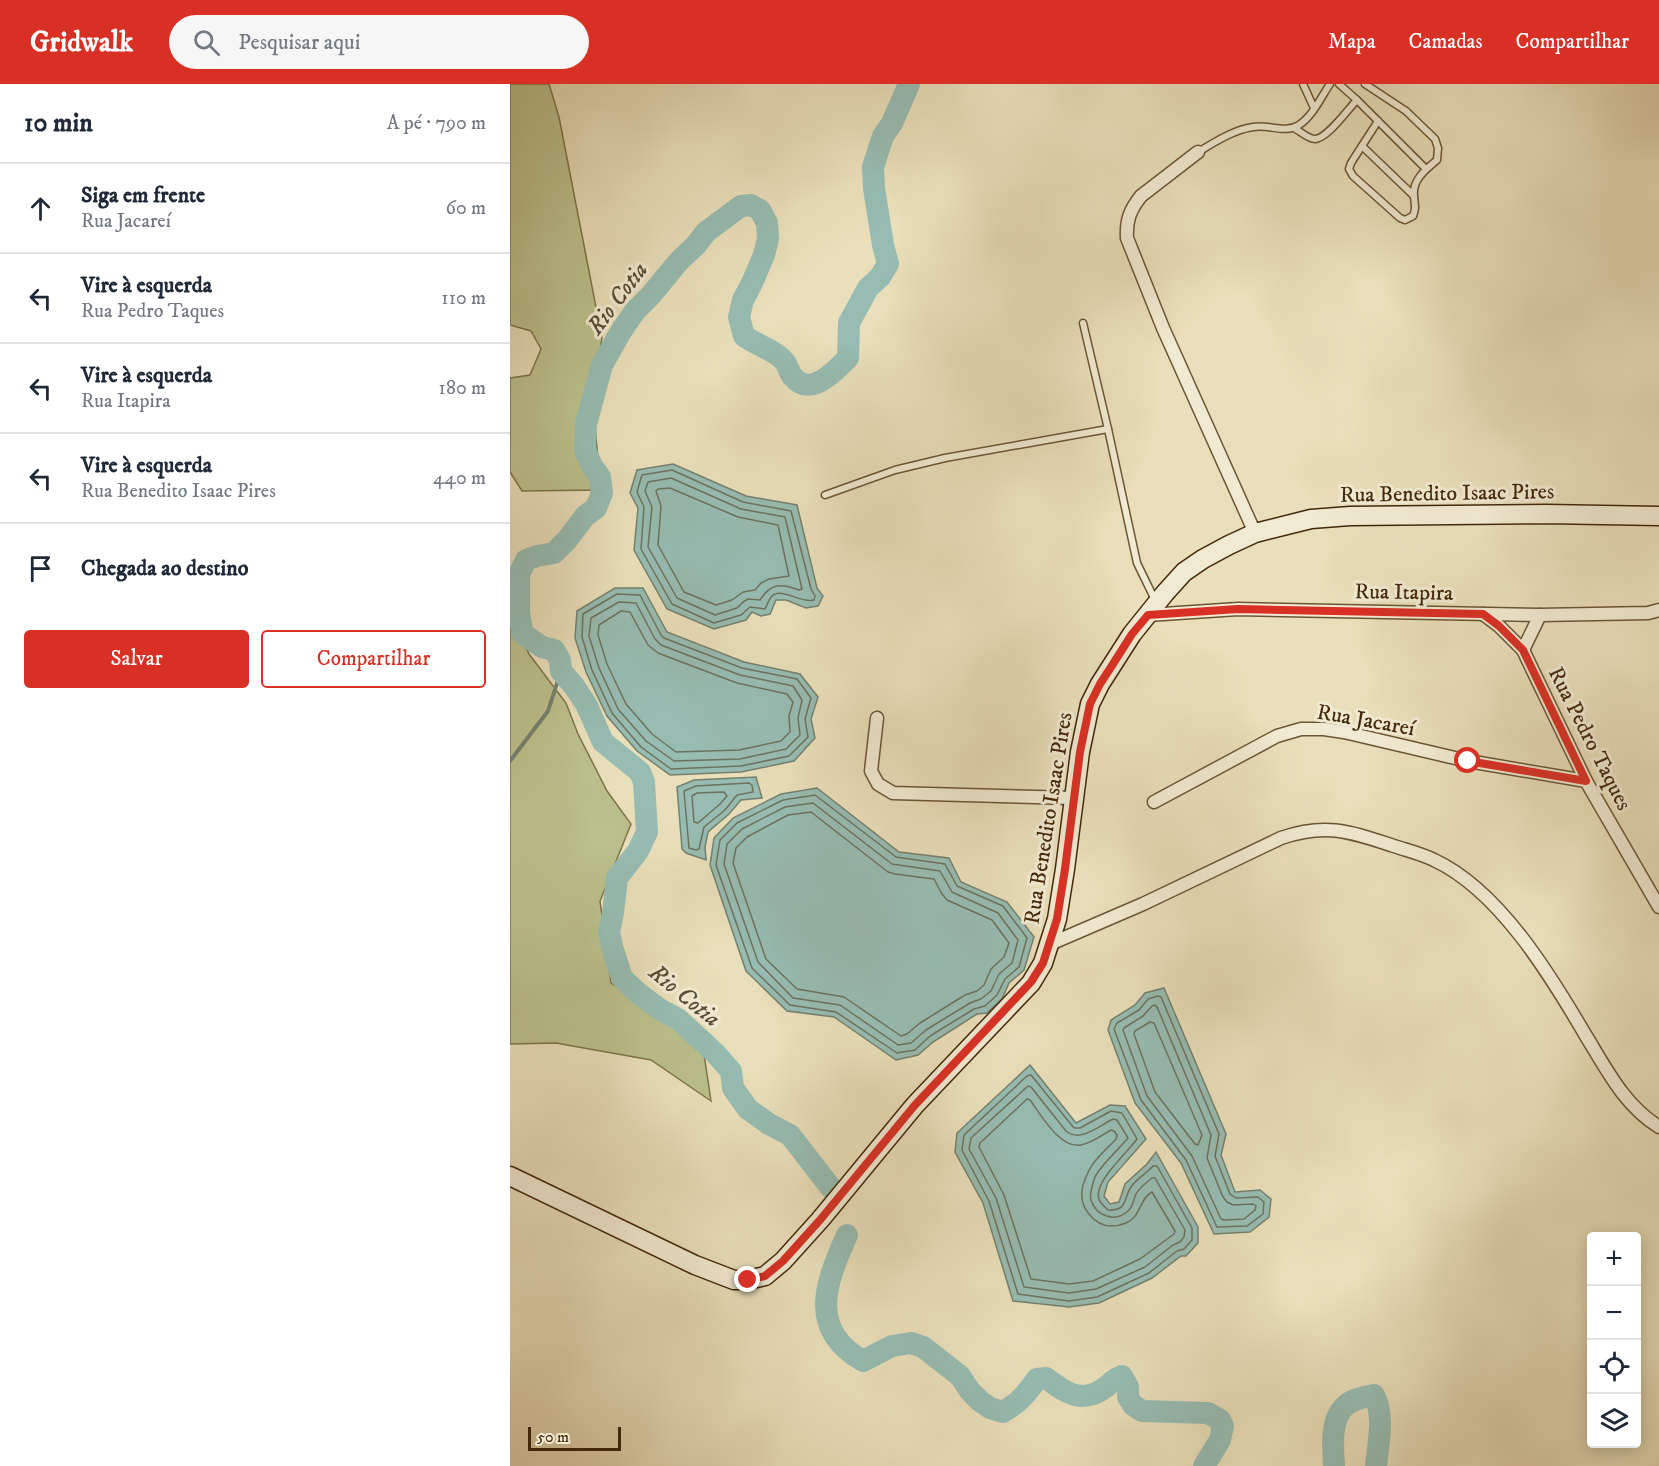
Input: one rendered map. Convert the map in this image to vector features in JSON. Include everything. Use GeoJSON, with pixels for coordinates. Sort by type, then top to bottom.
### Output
{"type":"FeatureCollection","features":[{"type":"Feature","properties":{"kind":"street"},"geometry":{"type":"LineString","coordinates":[[1198,152],[1141,196],[1133,205],[1126,226],[1127,238],[1163,328],[1255,533]]}},
{"type":"Feature","properties":{"kind":"street","name":"Rua Benedito Isaac Pires"},"geometry":{"type":"LineString","coordinates":[[510,1176],[695,1265],[734,1280],[765,1276],[783,1261],[820,1220],[915,1105],[1031,982],[1043,963],[1057,919],[1084,727],[1090,704],[1132,634],[1184,572],[1229,544],[1255,533],[1311,519],[1350,516],[1546,514],[1659,516]]}},
{"type":"Feature","properties":{"kind":"street","name":"Rua Itapira"},"geometry":{"type":"LineString","coordinates":[[1152,609],[1540,615],[1648,613],[1659,610]]}},
{"type":"Feature","properties":{"kind":"street","name":"Rua Pedro Taques"},"geometry":{"type":"LineString","coordinates":[[1483,614],[1523,650],[1586,781],[1659,907]]}},
{"type":"Feature","properties":{"kind":"street","name":"Rua Pedro Taques"},"geometry":{"type":"LineString","coordinates":[[1523,650],[1540,615]]}},
{"type":"Feature","properties":{"kind":"street"},"geometry":{"type":"LineString","coordinates":[[877,718],[871,771],[878,784],[894,793],[1074,798]]}},
{"type":"Feature","properties":{"kind":"street","name":"Rua Jacareí"},"geometry":{"type":"LineString","coordinates":[[1154,802],[1277,736],[1301,729],[1344,732],[1468,761],[1586,781]]}},
{"type":"Feature","properties":{"kind":"street"},"geometry":{"type":"LineString","coordinates":[[1050,944],[1143,904],[1281,838],[1300,831],[1347,831],[1433,859],[1470,883],[1495,905],[1542,964],[1615,1084],[1631,1105],[1659,1127]]}},
{"type":"Feature","properties":{"kind":"lane"},"geometry":{"type":"LineString","coordinates":[[1303,84],[1314,108]]}},
{"type":"Feature","properties":{"kind":"lane"},"geometry":{"type":"LineString","coordinates":[[1198,152],[1243,129],[1256,126],[1287,129],[1302,124],[1330,84]]}},
{"type":"Feature","properties":{"kind":"lane"},"geometry":{"type":"LineString","coordinates":[[1339,84],[1426,169]]}},
{"type":"Feature","properties":{"kind":"lane"},"geometry":{"type":"LineString","coordinates":[[1365,84],[1406,111],[1435,139],[1438,148],[1437,160],[1422,172],[1413,188],[1417,208],[1413,216],[1405,220],[1353,176],[1349,169],[1378,121]]}},
{"type":"Feature","properties":{"kind":"lane"},"geometry":{"type":"LineString","coordinates":[[1294,128],[1311,138],[1324,136],[1357,100]]}},
{"type":"Feature","properties":{"kind":"lane"},"geometry":{"type":"LineString","coordinates":[[1362,146],[1414,197]]}},
{"type":"Feature","properties":{"kind":"lane"},"geometry":{"type":"LineString","coordinates":[[1083,323],[1137,563],[1152,609]]}},
{"type":"Feature","properties":{"kind":"lane"},"geometry":{"type":"LineString","coordinates":[[825,495],[895,470],[945,458],[1108,429]]}},
{"type":"Feature","properties":{"kind":"green space"},"geometry":{"type":"Polygon","coordinates":[[[510,84],[549,84],[559,117],[602,338],[592,396],[601,490],[522,491],[510,472],[510,378],[530,375],[541,349],[531,331],[510,325],[510,84]]]}},
{"type":"Feature","properties":{"kind":"green space"},"geometry":{"type":"Polygon","coordinates":[[[510,610],[529,654],[566,703],[578,734],[607,791],[631,824],[600,901],[611,983],[702,1041],[711,1101],[651,1060],[556,1043],[510,1044],[510,610]]]}},
{"type":"Feature","properties":{"kind":"water"},"geometry":{"type":"Polygon","coordinates":[[[673,464],[746,496],[797,505],[817,588],[823,596],[818,606],[806,608],[786,600],[776,600],[770,614],[761,616],[752,612],[746,620],[714,629],[667,609],[634,550],[638,508],[630,493],[637,470],[673,464]]]}},
{"type":"Feature","properties":{"kind":"water"},"geometry":{"type":"Polygon","coordinates":[[[615,588],[643,588],[667,632],[744,662],[800,674],[818,697],[811,719],[815,738],[794,761],[741,772],[670,775],[637,751],[607,716],[586,672],[575,638],[577,611],[615,588]]]}},
{"type":"Feature","properties":{"kind":"water"},"geometry":{"type":"Polygon","coordinates":[[[756,777],[762,798],[741,800],[708,832],[705,847],[706,860],[686,853],[682,849],[677,787],[694,780],[756,777]]]}},
{"type":"Feature","properties":{"kind":"water"},"geometry":{"type":"Polygon","coordinates":[[[817,788],[899,852],[949,858],[961,882],[1007,902],[1034,937],[1024,970],[1009,983],[1002,999],[987,1013],[977,1014],[933,1042],[918,1055],[896,1060],[834,1017],[787,1011],[746,971],[710,865],[714,838],[733,818],[781,794],[817,788]]]}},
{"type":"Feature","properties":{"kind":"water"},"geometry":{"type":"Polygon","coordinates":[[[1164,988],[1226,1134],[1221,1155],[1235,1192],[1260,1190],[1271,1199],[1269,1217],[1250,1232],[1214,1234],[1181,1163],[1135,1103],[1108,1030],[1111,1020],[1135,1005],[1145,993],[1164,988]]]}},
{"type":"Feature","properties":{"kind":"water"},"geometry":{"type":"Polygon","coordinates":[[[1030,1065],[1076,1123],[1110,1105],[1125,1106],[1146,1139],[1108,1182],[1104,1196],[1110,1204],[1119,1202],[1125,1184],[1147,1164],[1156,1152],[1198,1227],[1198,1243],[1186,1256],[1181,1256],[1152,1278],[1099,1303],[1069,1307],[1013,1301],[983,1203],[955,1152],[957,1133],[1030,1065]]]}},
{"type":"Feature","properties":{"kind":"waterway","name":"Rio Cotia"},"geometry":{"type":"LineString","coordinates":[[831,1188],[790,1135],[748,1109],[733,1088],[731,1071],[715,1053],[678,1019],[661,1010],[622,978],[609,932],[617,878],[638,851],[647,832],[644,782],[640,772],[603,742],[586,704],[561,671],[560,660],[554,650],[542,647],[523,634],[519,614],[519,574],[526,560],[554,553],[585,516],[596,508],[602,493],[600,477],[585,450],[586,424],[602,365],[620,333],[635,311],[706,232],[741,206],[751,205],[760,210],[767,223],[768,239],[764,255],[743,300],[739,317],[744,336],[780,357],[793,377],[807,385],[815,384],[830,375],[848,358],[849,323],[868,288],[880,277],[888,264],[874,188],[873,167],[883,136],[892,123],[909,84]]}},
{"type":"Feature","properties":{"kind":"waterway"},"geometry":{"type":"LineString","coordinates":[[510,761],[548,711],[561,671]]}},
{"type":"Feature","properties":{"kind":"waterway","name":"Rio Cotia"},"geometry":{"type":"LineString","coordinates":[[847,1235],[833,1270],[826,1304],[828,1319],[834,1334],[845,1348],[863,1361],[892,1346],[911,1343],[923,1347],[960,1376],[980,1401],[990,1408],[1003,1412],[1014,1405],[1037,1379],[1046,1378],[1067,1392],[1082,1396],[1097,1392],[1122,1376],[1128,1387],[1128,1397],[1133,1405],[1142,1411],[1208,1413],[1220,1420],[1223,1426],[1220,1440],[1204,1466]]}},
{"type":"Feature","properties":{"kind":"waterway","name":"Rio Cotia"},"geometry":{"type":"LineString","coordinates":[[1334,1466],[1333,1435],[1336,1420],[1350,1402],[1374,1395],[1380,1421],[1376,1466]]}},
{"type":"Feature","properties":{"kind":"route"},"geometry":{"type":"LineString","coordinates":[[748,1280],[765,1276],[783,1261],[915,1105],[1031,982],[1043,963],[1057,919],[1080,752],[1090,704],[1132,634],[1148,615],[1238,609],[1483,614],[1523,650],[1586,781],[1468,761]]}}]}
